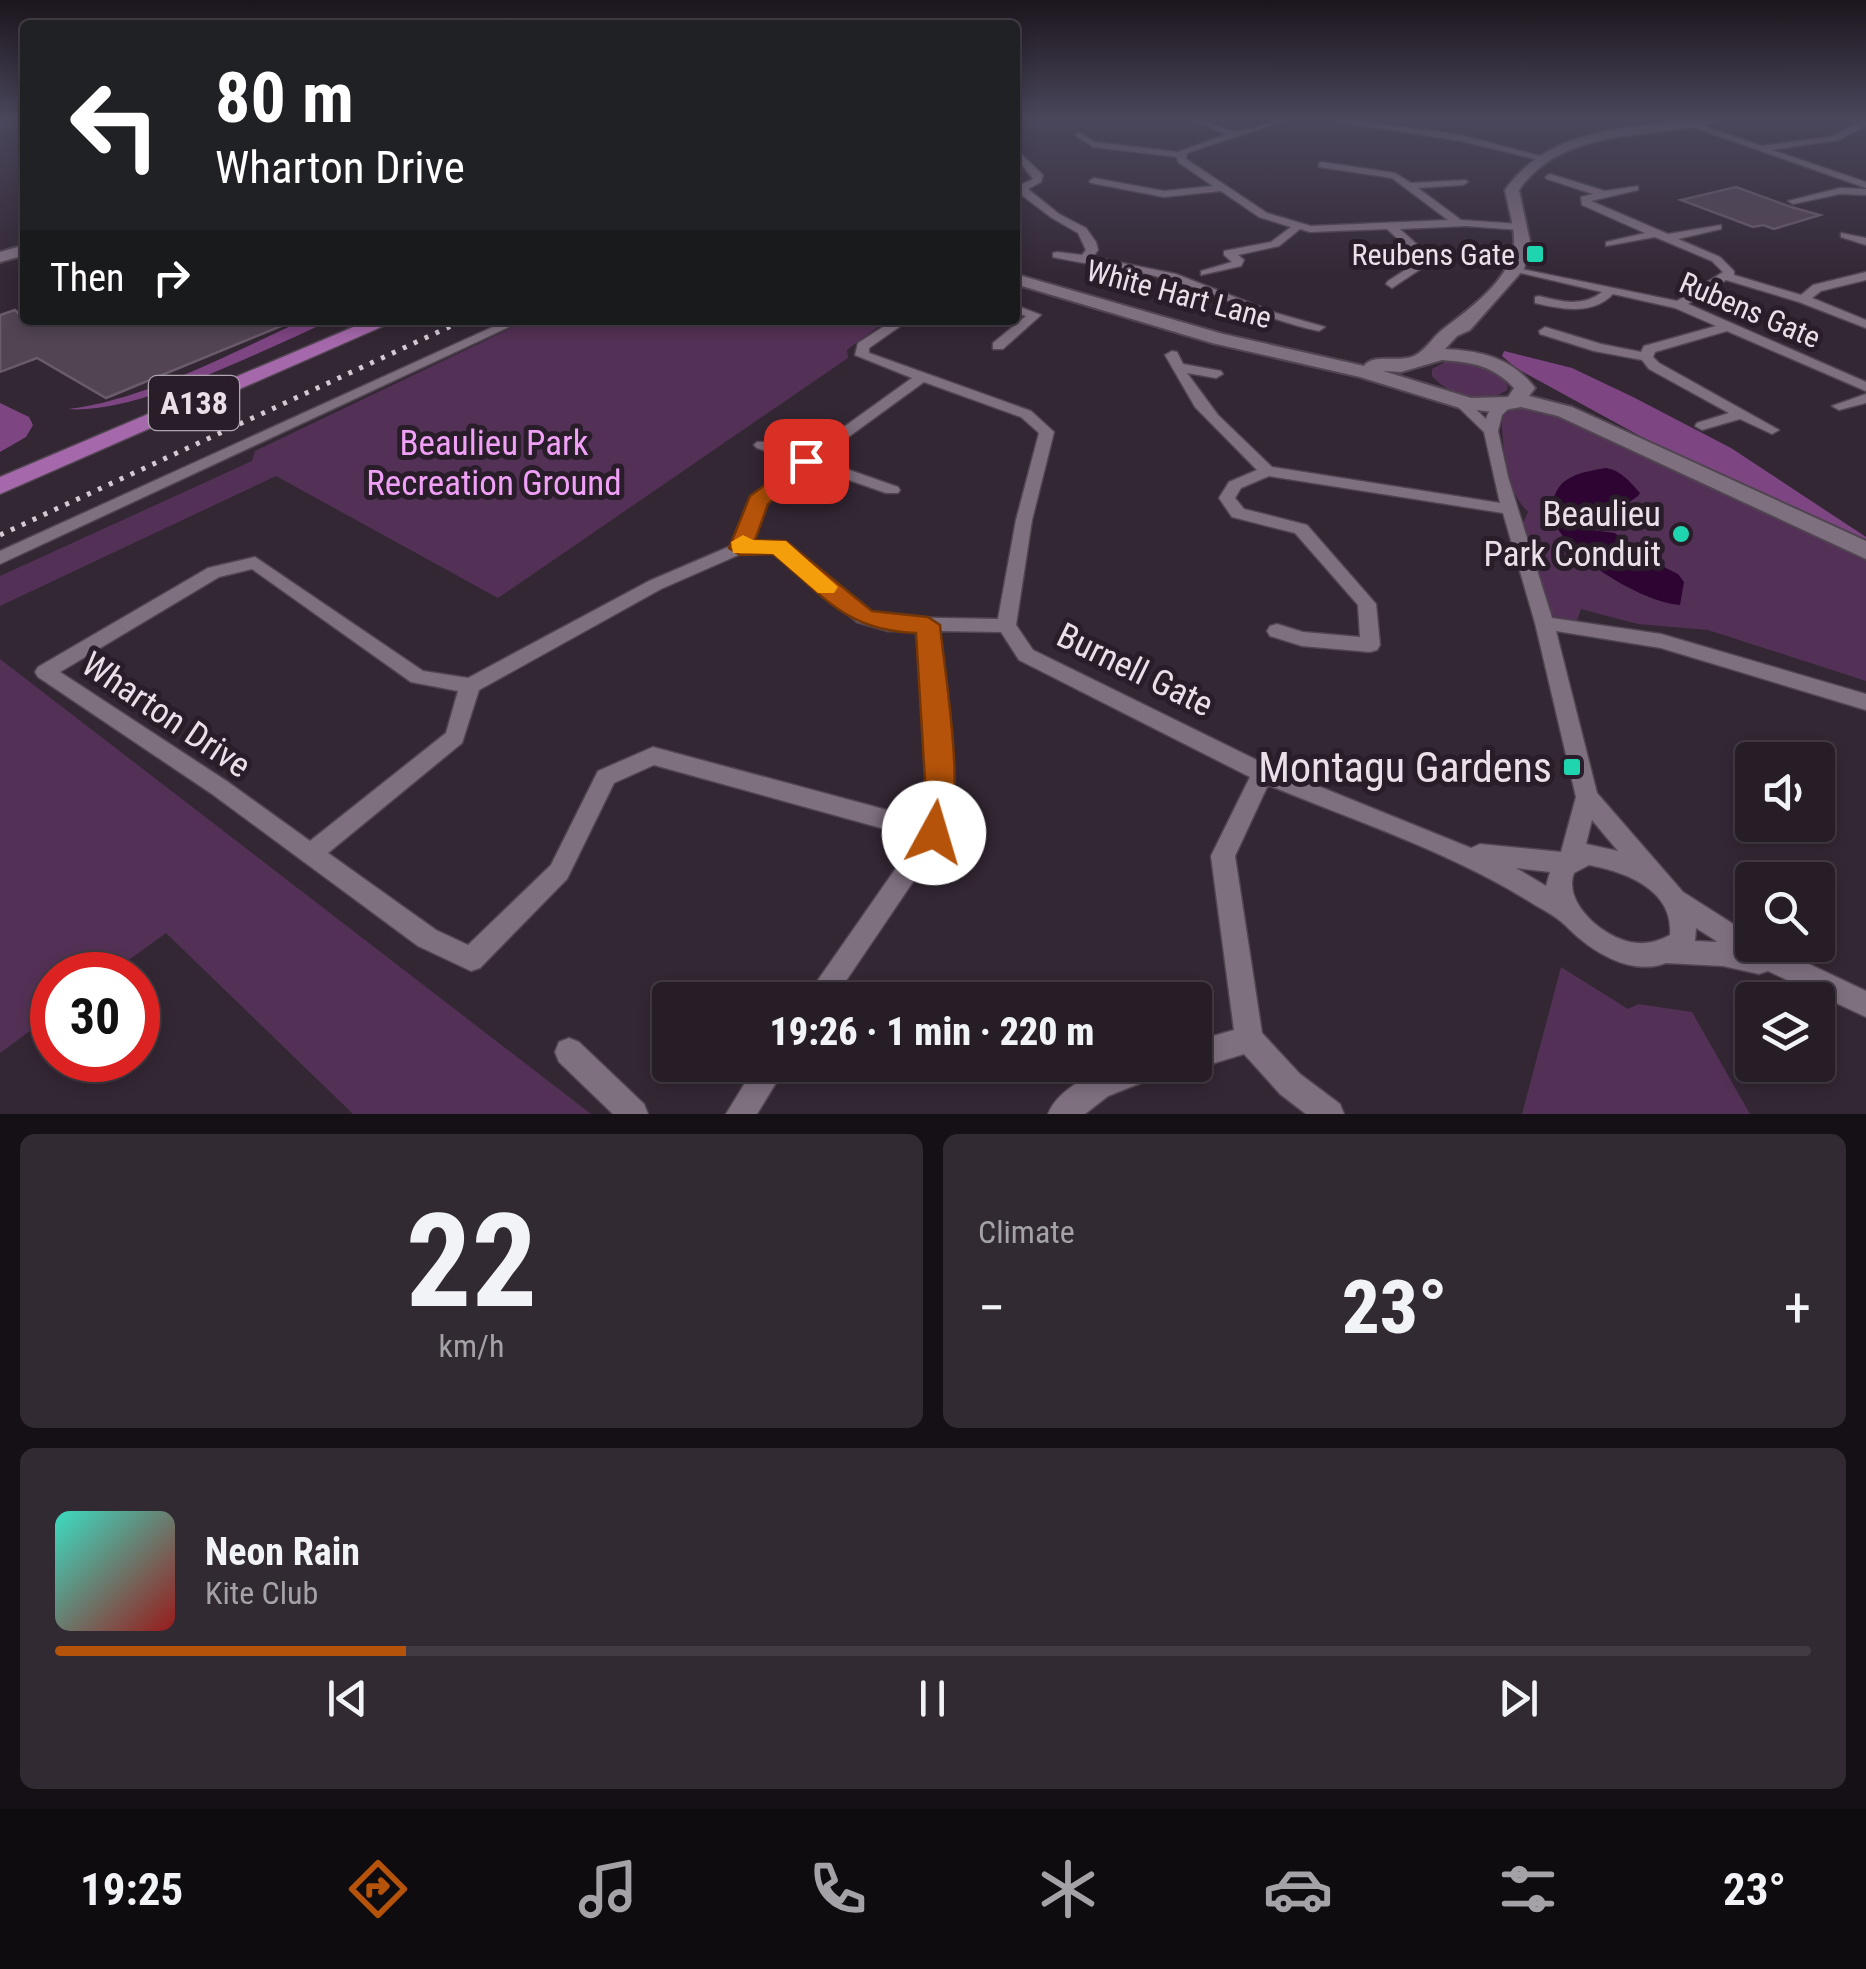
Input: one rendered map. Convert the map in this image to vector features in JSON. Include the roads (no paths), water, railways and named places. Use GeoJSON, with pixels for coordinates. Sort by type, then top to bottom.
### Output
{"type":"FeatureCollection","features":[{"type":"Feature","properties":{"kind":"main road","name":"A138"},"geometry":{"type":"LineString","coordinates":[[0,465],[336,325]]}},
{"type":"Feature","properties":{"kind":"main road","name":"A138"},"geometry":{"type":"LineString","coordinates":[[0,486],[375,325]]}},
{"type":"Feature","properties":{"kind":"street"},"geometry":{"type":"LineString","coordinates":[[1020,187],[1038,180],[1035,172]]}},
{"type":"Feature","properties":{"kind":"street"},"geometry":{"type":"LineString","coordinates":[[1199,172],[1263,215],[1296,226],[1458,223],[1520,227]]}},
{"type":"Feature","properties":{"kind":"street"},"geometry":{"type":"LineString","coordinates":[[1368,172],[1395,176],[1458,223]]}},
{"type":"Feature","properties":{"kind":"street"},"geometry":{"type":"LineString","coordinates":[[1491,431],[1418,378],[1421,361],[1450,332],[1464,326],[1516,269],[1521,253],[1520,227],[1512,190],[1522,172]]}},
{"type":"Feature","properties":{"kind":"street"},"geometry":{"type":"LineString","coordinates":[[1834,172],[1866,188]]}},
{"type":"Feature","properties":{"kind":"street"},"geometry":{"type":"LineString","coordinates":[[1841,174],[1858,172]]}},
{"type":"Feature","properties":{"kind":"street"},"geometry":{"type":"LineString","coordinates":[[1550,177],[1604,194]]}},
{"type":"Feature","properties":{"kind":"street"},"geometry":{"type":"LineString","coordinates":[[1094,181],[1164,194],[1222,188]]}},
{"type":"Feature","properties":{"kind":"street"},"geometry":{"type":"LineString","coordinates":[[1410,186],[1463,182]]}},
{"type":"Feature","properties":{"kind":"street"},"geometry":{"type":"LineString","coordinates":[[1634,188],[1585,199],[1586,203],[1716,259],[1730,273],[1679,305]]}},
{"type":"Feature","properties":{"kind":"street"},"geometry":{"type":"LineString","coordinates":[[1793,201],[1866,188]]}},
{"type":"Feature","properties":{"kind":"street"},"geometry":{"type":"LineString","coordinates":[[1020,189],[1086,233],[1092,250],[1086,259]]}},
{"type":"Feature","properties":{"kind":"street"},"geometry":{"type":"LineString","coordinates":[[1206,273],[1237,264],[1238,260],[1228,253],[1274,247],[1286,241],[1296,226]]}},
{"type":"Feature","properties":{"kind":"street"},"geometry":{"type":"LineString","coordinates":[[1390,226],[1428,260],[1392,284]]}},
{"type":"Feature","properties":{"kind":"street"},"geometry":{"type":"LineString","coordinates":[[1610,244],[1717,226]]}},
{"type":"Feature","properties":{"kind":"street"},"geometry":{"type":"LineString","coordinates":[[1845,235],[1866,242]]}},
{"type":"Feature","properties":{"kind":"street"},"geometry":{"type":"LineString","coordinates":[[1057,255],[1168,276],[1200,286],[1267,317],[1319,328]]}},
{"type":"Feature","properties":{"kind":"street","name":"Rubens Gate"},"geometry":{"type":"LineString","coordinates":[[1516,269],[1679,305],[1866,387]]}},
{"type":"Feature","properties":{"kind":"street"},"geometry":{"type":"LineString","coordinates":[[1838,269],[1862,276]]}},
{"type":"Feature","properties":{"kind":"street"},"geometry":{"type":"LineString","coordinates":[[1724,276],[1803,299],[1866,324]]}},
{"type":"Feature","properties":{"kind":"street"},"geometry":{"type":"LineString","coordinates":[[1803,299],[1818,288],[1862,276]]}},
{"type":"Feature","properties":{"kind":"street","name":"White Hart Lane"},"geometry":{"type":"LineString","coordinates":[[1020,279],[1219,339],[1328,363],[1451,399],[1511,403]]}},
{"type":"Feature","properties":{"kind":"street"},"geometry":{"type":"LineString","coordinates":[[1538,300],[1580,306],[1600,302],[1611,289]]}},
{"type":"Feature","properties":{"kind":"street"},"geometry":{"type":"LineString","coordinates":[[998,346],[1035,315],[1020,310]]}},
{"type":"Feature","properties":{"kind":"street"},"geometry":{"type":"LineString","coordinates":[[0,558],[507,325]]}},
{"type":"Feature","properties":{"kind":"street","name":"Burnell Gate"},"geometry":{"type":"LineString","coordinates":[[895,325],[863,346],[862,355],[1026,414],[1047,432],[1024,520],[1006,626],[1026,656],[1263,773],[1498,870],[1570,913]]}},
{"type":"Feature","properties":{"kind":"street"},"geometry":{"type":"LineString","coordinates":[[1464,326],[1471,346],[1486,360],[1651,448]]}},
{"type":"Feature","properties":{"kind":"street"},"geometry":{"type":"LineString","coordinates":[[1646,357],[1648,349],[1726,327]]}},
{"type":"Feature","properties":{"kind":"street"},"geometry":{"type":"LineString","coordinates":[[1544,330],[1599,348],[1646,357],[1654,366],[1772,430]]}},
{"type":"Feature","properties":{"kind":"street","name":"White Hart Lane"},"geometry":{"type":"LineString","coordinates":[[1328,363],[1402,366],[1456,354],[1486,360]]}},
{"type":"Feature","properties":{"kind":"street"},"geometry":{"type":"LineString","coordinates":[[1216,374],[1174,361],[1185,387],[1206,412],[1267,471]]}},
{"type":"Feature","properties":{"kind":"street"},"geometry":{"type":"LineString","coordinates":[[1511,371],[1526,388],[1495,413],[1491,431],[1508,509],[1544,623],[1587,797],[1665,889],[1686,928],[1682,942],[1671,953]]}},
{"type":"Feature","properties":{"kind":"street"},"geometry":{"type":"LineString","coordinates":[[740,548],[758,501],[806,461],[921,378]]}},
{"type":"Feature","properties":{"kind":"street"},"geometry":{"type":"LineString","coordinates":[[1838,406],[1866,398]]}},
{"type":"Feature","properties":{"kind":"street"},"geometry":{"type":"LineString","coordinates":[[1511,403],[1566,411],[1866,551]]}},
{"type":"Feature","properties":{"kind":"street"},"geometry":{"type":"LineString","coordinates":[[1702,426],[1740,414]]}},
{"type":"Feature","properties":{"kind":"street"},"geometry":{"type":"LineString","coordinates":[[762,445],[892,490]]}},
{"type":"Feature","properties":{"kind":"street"},"geometry":{"type":"LineString","coordinates":[[1276,631],[1302,639],[1370,645],[1367,604],[1301,529],[1238,513],[1227,498],[1235,485],[1267,471],[1508,509]]}},
{"type":"Feature","properties":{"kind":"street"},"geometry":{"type":"LineString","coordinates":[[934,833],[653,756],[606,777],[560,872],[471,958],[427,938],[310,854],[456,737],[470,686],[656,584],[740,548],[778,546],[864,618],[888,624],[1006,626]]}},
{"type":"Feature","properties":{"kind":"street","name":"Wharton Drive"},"geometry":{"type":"LineString","coordinates":[[310,854],[220,788],[44,672],[214,572],[255,564],[418,677],[470,686]]}},
{"type":"Feature","properties":{"kind":"street"},"geometry":{"type":"LineString","coordinates":[[1544,623],[1660,641],[1866,702]]}},
{"type":"Feature","properties":{"kind":"street"},"geometry":{"type":"LineString","coordinates":[[830,982],[934,833],[940,781],[928,625]]}},
{"type":"Feature","properties":{"kind":"street"},"geometry":{"type":"LineString","coordinates":[[1263,773],[1223,856],[1250,1039],[1290,1084],[1330,1114]]}},
{"type":"Feature","properties":{"kind":"street"},"geometry":{"type":"LineString","coordinates":[[1587,797],[1568,860],[1556,882],[1570,913],[1593,937],[1639,956],[1723,954],[1777,966]]}},
{"type":"Feature","properties":{"kind":"street","name":"Burnell Gate"},"geometry":{"type":"LineString","coordinates":[[1445,846],[1497,859],[1568,860]]}},
{"type":"Feature","properties":{"kind":"street"},"geometry":{"type":"LineString","coordinates":[[1568,860],[1587,854],[1616,858],[1722,933],[1777,966],[1866,1004]]}},
{"type":"Feature","properties":{"kind":"street"},"geometry":{"type":"LineString","coordinates":[[1212,1050],[1250,1039]]}},
{"type":"Feature","properties":{"kind":"street"},"geometry":{"type":"LineString","coordinates":[[569,1052],[634,1114]]}},
{"type":"Feature","properties":{"kind":"street"},"geometry":{"type":"LineString","coordinates":[[740,1114],[762,1082]]}},
{"type":"Feature","properties":{"kind":"street"},"geometry":{"type":"LineString","coordinates":[[1062,1114],[1108,1082]]}},
{"type":"Feature","properties":{"kind":"railway"},"geometry":{"type":"LineString","coordinates":[[0,535],[453,325]]}},
{"type":"Feature","properties":{"kind":"place","name":"Reubens Gate"},"geometry":{"type":"Point","coordinates":[1535,254]}},
{"type":"Feature","properties":{"kind":"place","name":"Beaulieu Park Conduit"},"geometry":{"type":"Point","coordinates":[1681,534]}},
{"type":"Feature","properties":{"kind":"place","name":"Montagu Gardens"},"geometry":{"type":"Point","coordinates":[1572,767]}},
{"type":"Feature","properties":{"kind":"park label","name":"Beaulieu Park Recreation Ground"},"geometry":{"type":"Point","coordinates":[494,463]}}]}
